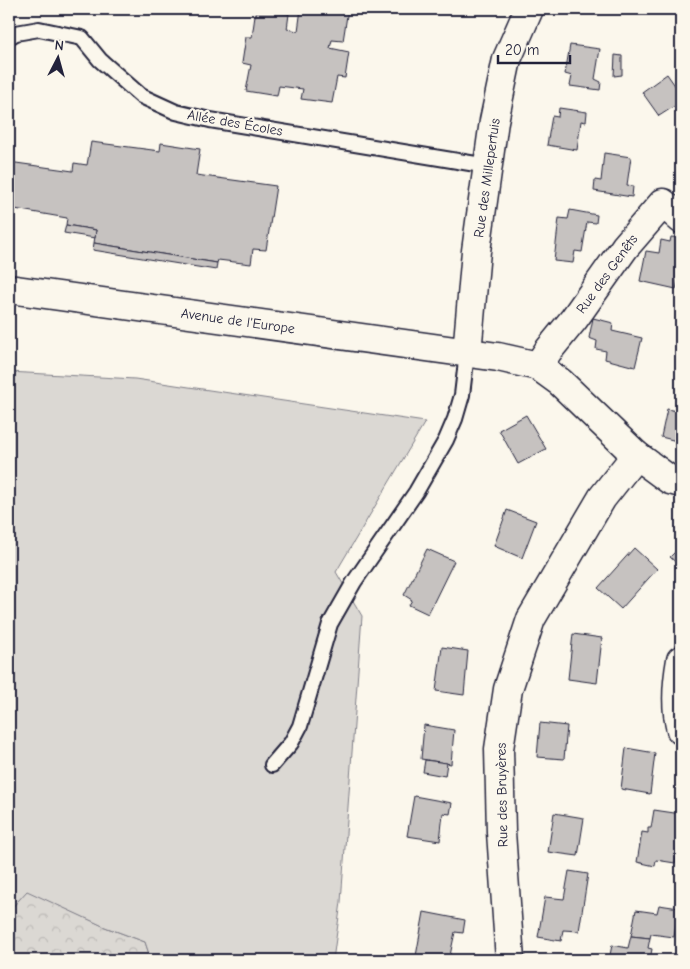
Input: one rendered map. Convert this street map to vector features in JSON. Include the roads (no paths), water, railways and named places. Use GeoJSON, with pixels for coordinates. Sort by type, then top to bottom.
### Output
{"type":"FeatureCollection","features":[{"type":"Feature","properties":{"kind":"street","name":"Rue des Millepertuis"},"geometry":{"type":"LineString","coordinates":[[467,353],[476,251],[494,121],[507,59],[529,9]]}},
{"type":"Feature","properties":{"kind":"street","name":"Rue des Genêts"},"geometry":{"type":"LineString","coordinates":[[538,366],[625,247],[663,203],[681,220]]}},
{"type":"Feature","properties":{"kind":"street","name":"Avenue de l'Europe"},"geometry":{"type":"LineString","coordinates":[[9,289],[371,338],[498,357],[538,366]]}},
{"type":"Feature","properties":{"kind":"street"},"geometry":{"type":"LineString","coordinates":[[538,366],[560,382],[636,455],[670,480],[681,483]]}},
{"type":"Feature","properties":{"kind":"street","name":"Rue des Bruyères"},"geometry":{"type":"LineString","coordinates":[[510,960],[501,832],[499,749],[508,689],[531,619],[602,498],[636,455]]}},
{"type":"Feature","properties":{"kind":"street"},"geometry":{"type":"LineString","coordinates":[[681,660],[678,682],[678,718],[681,730]]}},
{"type":"Feature","properties":{"kind":"lane","name":"Allée des Écoles"},"geometry":{"type":"LineString","coordinates":[[9,37],[16,33],[39,29],[82,38],[100,60],[141,96],[176,112],[210,120],[488,166]]}},
{"type":"Feature","properties":{"kind":"lane"},"geometry":{"type":"LineString","coordinates":[[272,765],[291,743],[300,726],[330,624],[354,582],[416,492],[446,440],[462,395],[467,353]]}}]}
